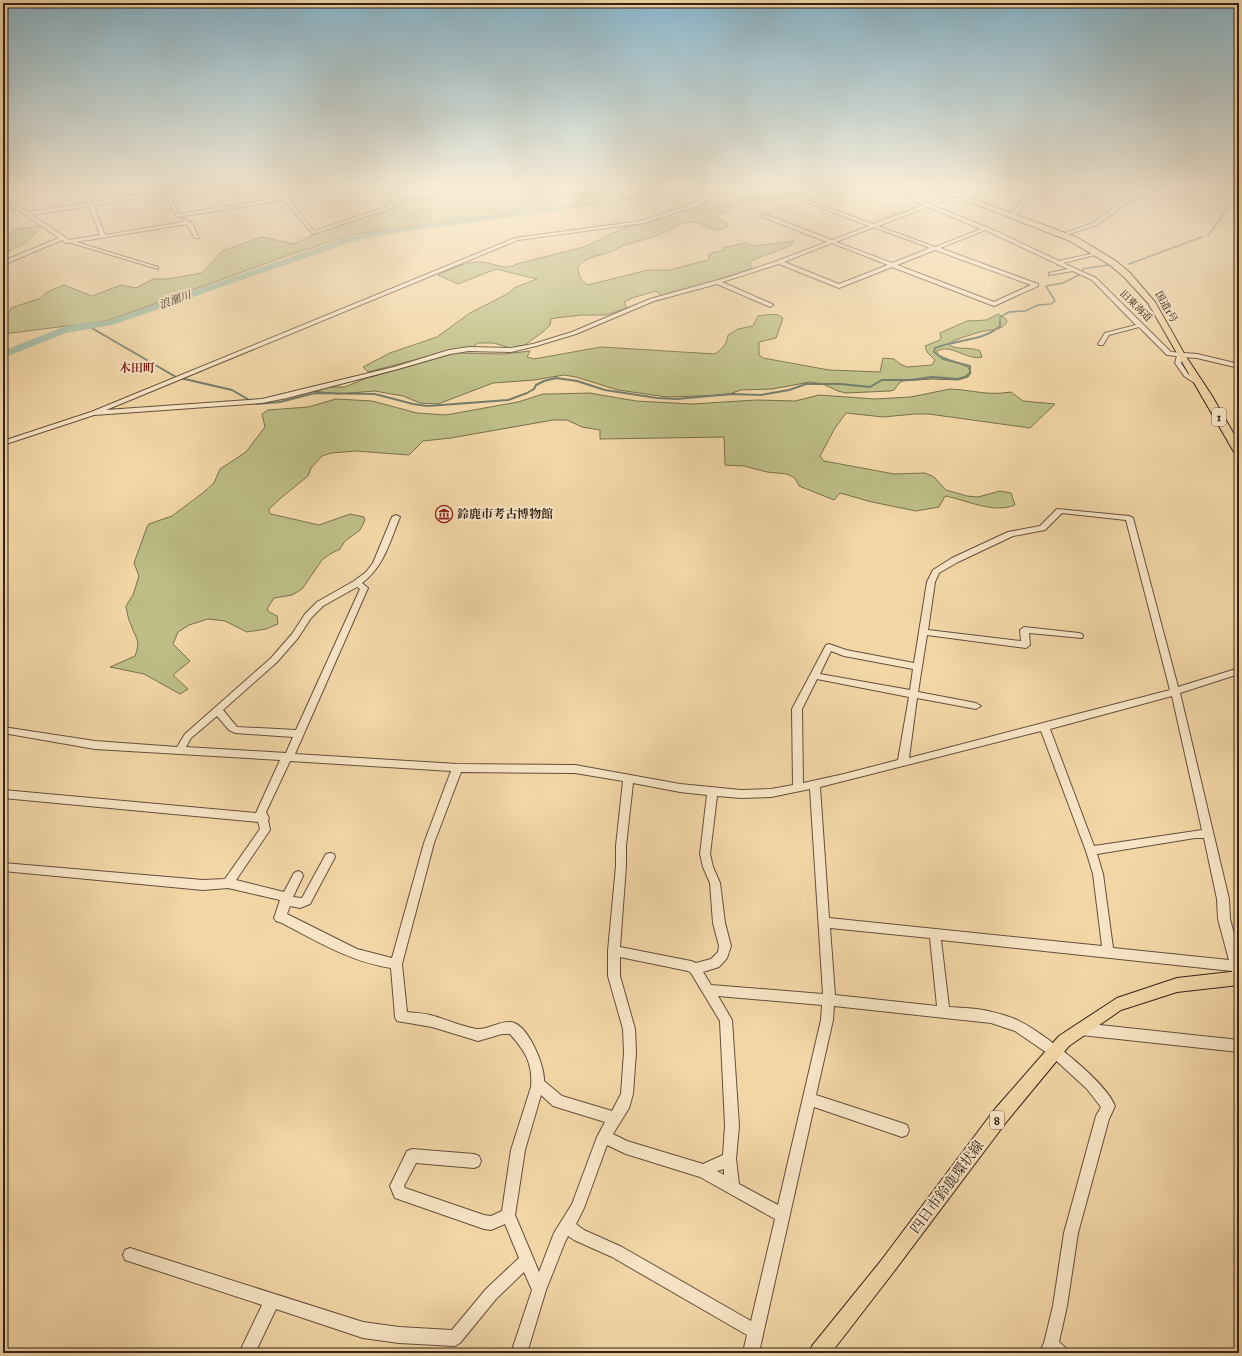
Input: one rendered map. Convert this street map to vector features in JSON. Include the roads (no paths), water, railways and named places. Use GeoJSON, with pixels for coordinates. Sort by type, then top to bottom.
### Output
{"type":"FeatureCollection","features":[{"type":"Feature","properties":{"kind":"highway","name":"国道1号"},"geometry":{"type":"LineString","coordinates":[[1093,251],[1127,275],[1147,292],[1181,355],[1239,452]]}},
{"type":"Feature","properties":{"kind":"highway","name":"国道1号"},"geometry":{"type":"LineString","coordinates":[[1101,251],[1116,260],[1134,274],[1190,355],[1239,437]]}},
{"type":"Feature","properties":{"kind":"main road","name":"四日市鈴鹿環状線"},"geometry":{"type":"LineString","coordinates":[[819,1353],[886,1268],[1002,1115],[1054,1051],[1081,1029],[1116,1005],[1170,988],[1238,973]]}},
{"type":"Feature","properties":{"kind":"street"},"geometry":{"type":"LineString","coordinates":[[3,263],[31,251]]}},
{"type":"Feature","properties":{"kind":"street"},"geometry":{"type":"LineString","coordinates":[[102,251],[156,268]]}},
{"type":"Feature","properties":{"kind":"street"},"geometry":{"type":"LineString","coordinates":[[3,443],[93,413],[488,251]]}},
{"type":"Feature","properties":{"kind":"street"},"geometry":{"type":"LineString","coordinates":[[93,413],[252,402],[287,396],[454,351],[510,350],[534,345],[579,330],[652,300],[718,282],[808,251]]}},
{"type":"Feature","properties":{"kind":"street"},"geometry":{"type":"LineString","coordinates":[[857,251],[994,304],[1036,285],[944,251]]}},
{"type":"Feature","properties":{"kind":"street"},"geometry":{"type":"LineString","coordinates":[[779,262],[839,286],[927,251]]}},
{"type":"Feature","properties":{"kind":"street","name":"旧東海道"},"geometry":{"type":"LineString","coordinates":[[1035,251],[1097,281],[1172,355],[1181,355]]}},
{"type":"Feature","properties":{"kind":"street"},"geometry":{"type":"LineString","coordinates":[[1059,262],[1096,253]]}},
{"type":"Feature","properties":{"kind":"street"},"geometry":{"type":"LineString","coordinates":[[1051,274],[1074,269]]}},
{"type":"Feature","properties":{"kind":"street"},"geometry":{"type":"LineString","coordinates":[[718,282],[770,305]]}},
{"type":"Feature","properties":{"kind":"street"},"geometry":{"type":"LineString","coordinates":[[1101,344],[1107,334],[1141,325]]}},
{"type":"Feature","properties":{"kind":"street"},"geometry":{"type":"LineString","coordinates":[[1198,383],[1186,375],[1178,363],[1181,355],[1190,355],[1239,366]]}},
{"type":"Feature","properties":{"kind":"street"},"geometry":{"type":"LineString","coordinates":[[824,922],[935,935],[1108,952],[1238,973],[1224,919],[1223,899],[1180,710],[1128,518],[1060,511],[1042,528],[1011,534],[955,560],[936,572],[931,582],[903,762]]}},
{"type":"Feature","properties":{"kind":"street"},"geometry":{"type":"LineString","coordinates":[[180,750],[188,736],[274,660],[295,636],[308,616],[320,604],[358,583],[369,574],[377,563],[396,517]]}},
{"type":"Feature","properties":{"kind":"street"},"geometry":{"type":"LineString","coordinates":[[228,883],[265,830],[264,818],[261,812],[299,734],[364,588],[358,583]]}},
{"type":"Feature","properties":{"kind":"street"},"geometry":{"type":"LineString","coordinates":[[923,632],[1026,645],[1024,630],[1079,636]]}},
{"type":"Feature","properties":{"kind":"street"},"geometry":{"type":"LineString","coordinates":[[798,788],[797,709],[829,647],[844,653],[917,666]]}},
{"type":"Feature","properties":{"kind":"street"},"geometry":{"type":"LineString","coordinates":[[3,730],[95,745],[457,768],[554,768],[601,773],[680,788],[741,794],[771,793],[815,784],[1044,726],[1174,692],[1239,671]]}},
{"type":"Feature","properties":{"kind":"street"},"geometry":{"type":"LineString","coordinates":[[815,676],[976,706]]}},
{"type":"Feature","properties":{"kind":"street"},"geometry":{"type":"LineString","coordinates":[[216,710],[224,714],[229,725],[235,730],[299,734]]}},
{"type":"Feature","properties":{"kind":"street"},"geometry":{"type":"LineString","coordinates":[[1044,726],[1091,851],[1098,874],[1108,952]]}},
{"type":"Feature","properties":{"kind":"street"},"geometry":{"type":"LineString","coordinates":[[457,768],[430,843],[396,964],[402,1017],[432,1021],[478,1035],[502,1028],[513,1028],[529,1046],[536,1065],[537,1083],[518,1150],[508,1215],[539,1290]]}},
{"type":"Feature","properties":{"kind":"street"},"geometry":{"type":"LineString","coordinates":[[519,1353],[539,1290],[559,1238],[577,1208],[604,1137],[615,1119],[627,1094],[630,1052],[629,1029],[614,976],[614,951],[628,779]]}},
{"type":"Feature","properties":{"kind":"street"},"geometry":{"type":"LineString","coordinates":[[753,1353],[752,1348],[827,1020],[828,1000],[815,784]]}},
{"type":"Feature","properties":{"kind":"street"},"geometry":{"type":"LineString","coordinates":[[695,969],[715,963],[723,954],[725,946],[719,922],[715,883],[708,867],[705,854],[710,791]]}},
{"type":"Feature","properties":{"kind":"street"},"geometry":{"type":"LineString","coordinates":[[3,794],[264,818]]}},
{"type":"Feature","properties":{"kind":"street"},"geometry":{"type":"LineString","coordinates":[[1091,851],[1166,838],[1195,834],[1208,834]]}},
{"type":"Feature","properties":{"kind":"street"},"geometry":{"type":"LineString","coordinates":[[3,867],[203,885],[228,883],[286,898],[300,904],[306,901],[330,857]]}},
{"type":"Feature","properties":{"kind":"street"},"geometry":{"type":"LineString","coordinates":[[298,876],[286,898],[280,918],[283,918],[363,957],[380,962],[396,964]]}},
{"type":"Feature","properties":{"kind":"street"},"geometry":{"type":"LineString","coordinates":[[935,935],[944,1012]]}},
{"type":"Feature","properties":{"kind":"street"},"geometry":{"type":"LineString","coordinates":[[614,951],[691,966],[695,969],[726,1020],[732,1126],[729,1159],[733,1188]]}},
{"type":"Feature","properties":{"kind":"street"},"geometry":{"type":"LineString","coordinates":[[708,990],[828,1000],[992,1017],[1019,1028],[1054,1051],[1092,1085],[1109,1106],[1103,1116],[1071,1233],[1053,1350]]}},
{"type":"Feature","properties":{"kind":"street"},"geometry":{"type":"LineString","coordinates":[[1081,1029],[1239,1046]]}},
{"type":"Feature","properties":{"kind":"street"},"geometry":{"type":"LineString","coordinates":[[537,1083],[558,1101],[615,1119]]}},
{"type":"Feature","properties":{"kind":"street"},"geometry":{"type":"LineString","coordinates":[[809,1099],[902,1130]]}},
{"type":"Feature","properties":{"kind":"street"},"geometry":{"type":"LineString","coordinates":[[604,1137],[626,1147],[703,1171],[782,1215]]}},
{"type":"Feature","properties":{"kind":"street"},"geometry":{"type":"LineString","coordinates":[[474,1161],[412,1156],[397,1186],[400,1193],[484,1222],[491,1223],[508,1215]]}},
{"type":"Feature","properties":{"kind":"street"},"geometry":{"type":"LineString","coordinates":[[703,1171],[729,1159]]}},
{"type":"Feature","properties":{"kind":"street"},"geometry":{"type":"LineString","coordinates":[[567,1226],[580,1235],[617,1252],[756,1332]]}},
{"type":"Feature","properties":{"kind":"street"},"geometry":{"type":"LineString","coordinates":[[130,1254],[363,1330],[399,1335],[455,1338],[491,1294],[526,1261]]}},
{"type":"Feature","properties":{"kind":"street"},"geometry":{"type":"LineString","coordinates":[[247,1353],[272,1301]]}},
{"type":"Feature","properties":{"kind":"waterway","name":"浪瀬川"},"geometry":{"type":"LineString","coordinates":[[3,355],[63,330],[109,323],[315,251]]}},
{"type":"Feature","properties":{"kind":"waterway"},"geometry":{"type":"LineString","coordinates":[[1129,264],[1163,251]]}},
{"type":"Feature","properties":{"kind":"waterway"},"geometry":{"type":"LineString","coordinates":[[1083,272],[1083,269],[1108,265]]}},
{"type":"Feature","properties":{"kind":"waterway"},"geometry":{"type":"LineString","coordinates":[[90,327],[176,377],[232,390],[256,404],[280,402],[315,393],[375,394],[413,404],[428,406],[508,400],[527,393],[534,389],[536,385],[544,381],[556,378],[577,381],[605,390],[657,398],[677,399],[731,394],[761,395],[789,390],[806,384],[841,384],[870,387],[882,380],[911,380],[932,377],[958,379],[965,377],[970,373],[970,366],[943,359],[934,352],[935,348],[985,335],[1000,326],[1000,317],[1009,312],[1025,311],[1038,305],[1051,304],[1055,301],[1046,286],[1063,283],[1081,274]]}},
{"type":"Feature","properties":{"kind":"place","name":"鈴鹿市考古博物館"},"geometry":{"type":"Point","coordinates":[444,514]}},
{"type":"Feature","properties":{"kind":"district","name":"木田町"},"geometry":{"type":"Point","coordinates":[137,368]}}]}
